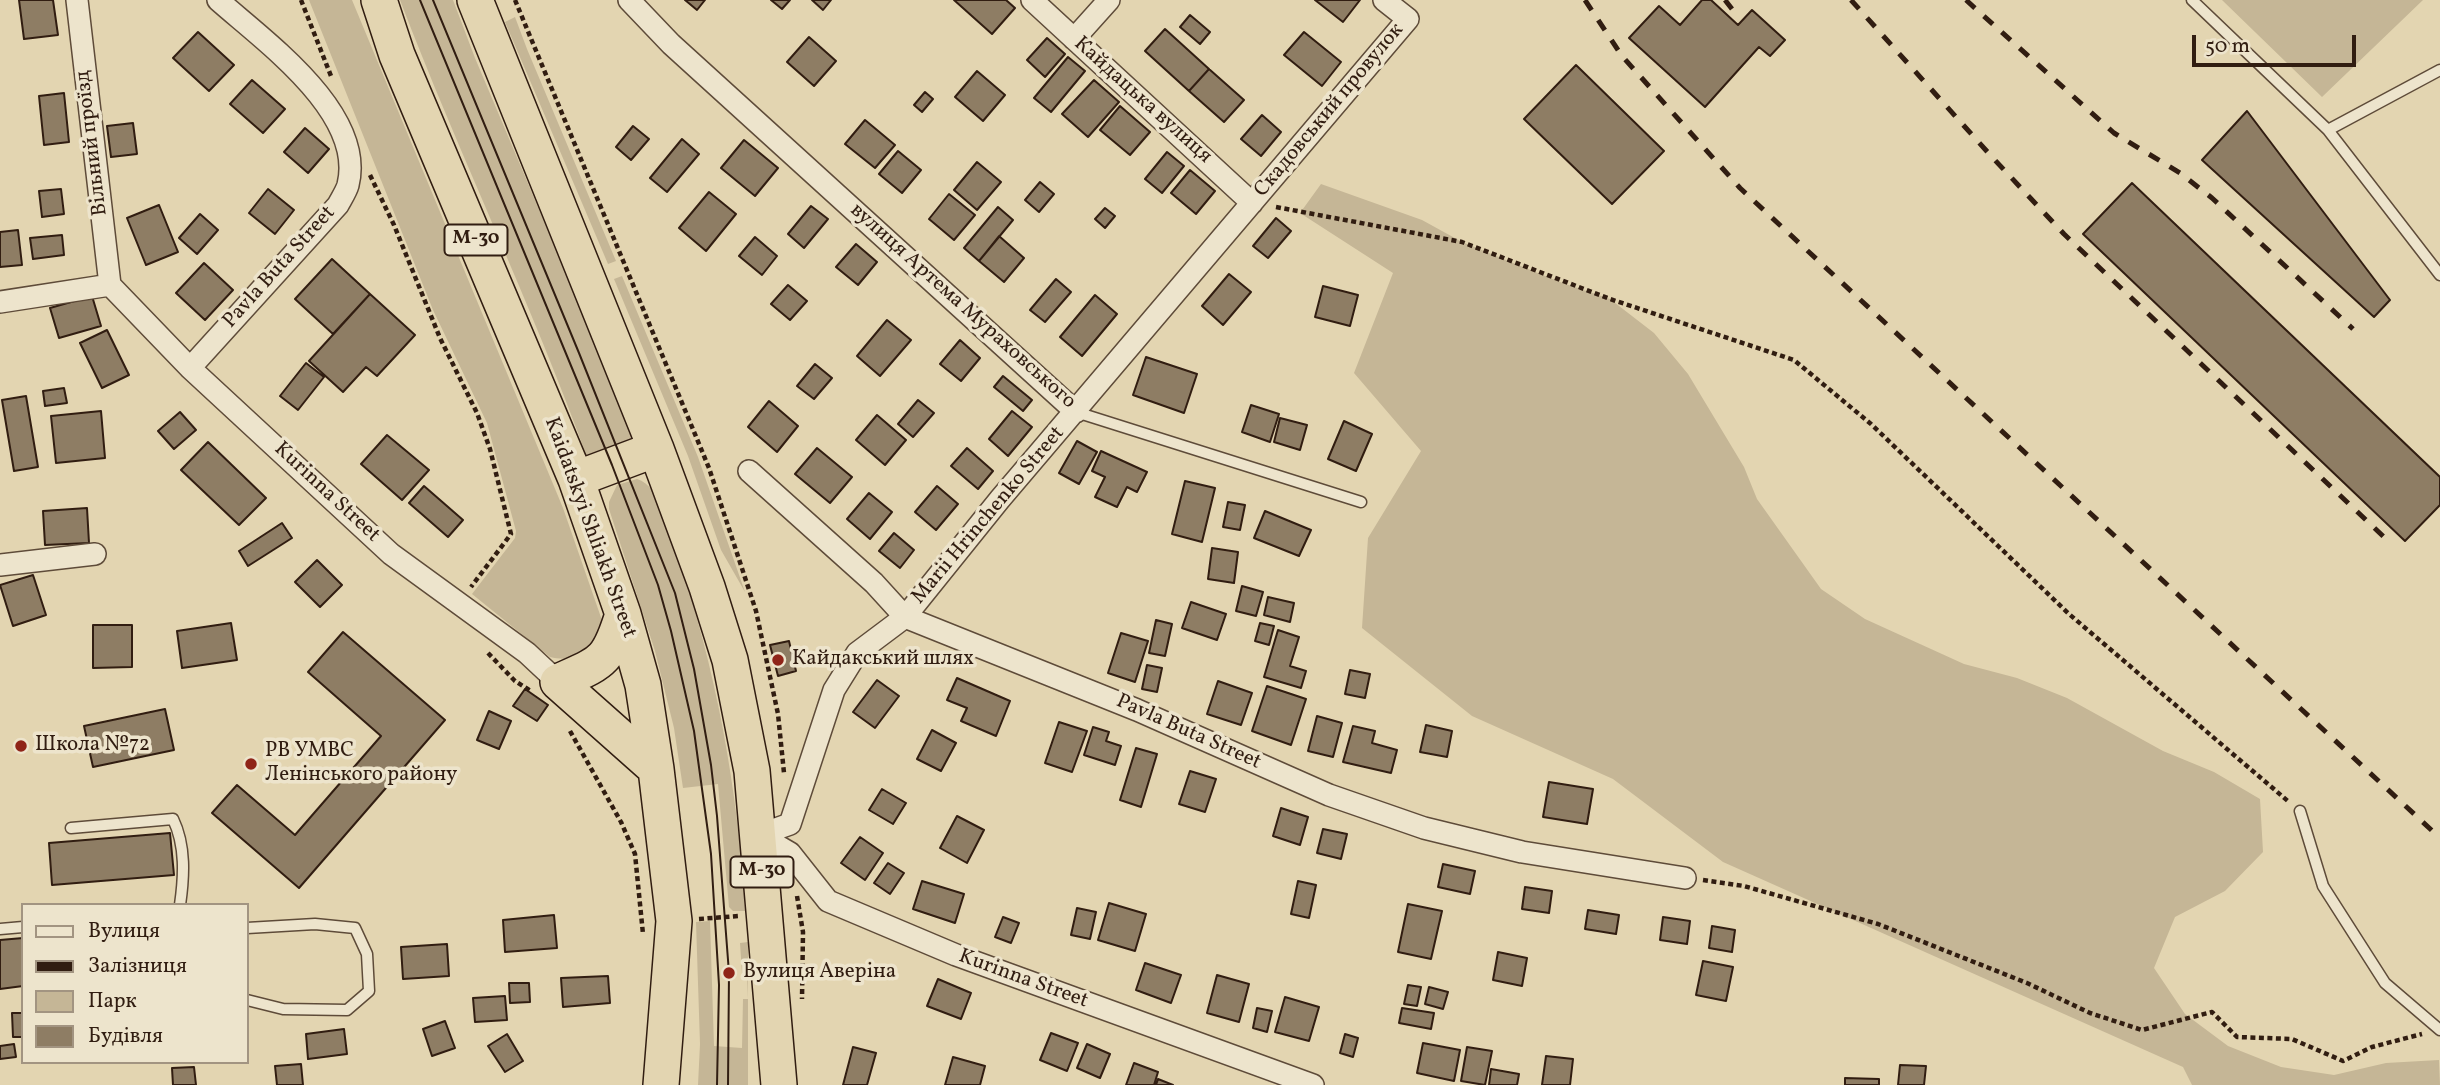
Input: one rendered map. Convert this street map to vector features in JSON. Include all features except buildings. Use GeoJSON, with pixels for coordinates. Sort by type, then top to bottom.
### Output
{"type":"FeatureCollection","features":[{"type":"Feature","properties":{"kind":"highway","name":"Kaidatskyi Shliakh Street"},"geometry":{"type":"LineString","coordinates":[[379,0],[397,55],[576,479],[623,614],[642,685],[656,769],[661,1085]]}},
{"type":"Feature","properties":{"kind":"highway","name":"М-30"},"geometry":{"type":"LineString","coordinates":[[475,0],[656,449],[707,587],[730,660],[752,771],[779,1085]]}},
{"type":"Feature","properties":{"kind":"highway"},"geometry":{"type":"LineString","coordinates":[[576,479],[656,449]]}},
{"type":"Feature","properties":{"kind":"highway"},"geometry":{"type":"LineString","coordinates":[[623,614],[613,645],[597,664],[547,688],[656,769]]}},
{"type":"Feature","properties":{"kind":"street","name":"Вільний проїзд"},"geometry":{"type":"LineString","coordinates":[[77,0],[110,285]]}},
{"type":"Feature","properties":{"kind":"street","name":"Pavla Buta Street"},"geometry":{"type":"LineString","coordinates":[[190,368],[338,205],[347,187],[350,167],[345,141],[326,101],[297,69],[218,0]]}},
{"type":"Feature","properties":{"kind":"street","name":"вулиця Артема Мураховського"},"geometry":{"type":"LineString","coordinates":[[629,0],[671,44],[1076,412]]}},
{"type":"Feature","properties":{"kind":"street","name":"Кайдацька вулиця"},"geometry":{"type":"LineString","coordinates":[[1032,0],[1252,203]]}},
{"type":"Feature","properties":{"kind":"street"},"geometry":{"type":"LineString","coordinates":[[1074,39],[1109,0]]}},
{"type":"Feature","properties":{"kind":"street","name":"Скадовський провулок"},"geometry":{"type":"LineString","coordinates":[[1252,203],[1408,19],[1384,0]]}},
{"type":"Feature","properties":{"kind":"street","name":"Marii Hrinchenko Street"},"geometry":{"type":"LineString","coordinates":[[759,835],[790,824],[834,690],[857,653],[905,617],[1000,499],[1252,203]]}},
{"type":"Feature","properties":{"kind":"street"},"geometry":{"type":"LineString","coordinates":[[0,302],[110,285]]}},
{"type":"Feature","properties":{"kind":"street","name":"Kurinna Street"},"geometry":{"type":"LineString","coordinates":[[110,285],[190,368],[391,554],[527,653],[547,688]]}},
{"type":"Feature","properties":{"kind":"street","name":"Pavla Buta Street"},"geometry":{"type":"LineString","coordinates":[[750,471],[874,583],[905,617],[1137,710],[1329,795],[1423,828],[1522,852],[1685,878]]}},
{"type":"Feature","properties":{"kind":"street"},"geometry":{"type":"LineString","coordinates":[[0,565],[95,554]]}},
{"type":"Feature","properties":{"kind":"street","name":"Kurinna Street"},"geometry":{"type":"LineString","coordinates":[[759,835],[790,853],[828,901],[956,955],[1313,1085]]}},
{"type":"Feature","properties":{"kind":"lane"},"geometry":{"type":"LineString","coordinates":[[2192,0],[2328,130],[2440,275]]}},
{"type":"Feature","properties":{"kind":"lane"},"geometry":{"type":"LineString","coordinates":[[2328,130],[2440,70]]}},
{"type":"Feature","properties":{"kind":"lane","name":"вулиця Артема Мураховського"},"geometry":{"type":"LineString","coordinates":[[1076,412],[1360,502]]}},
{"type":"Feature","properties":{"kind":"lane"},"geometry":{"type":"LineString","coordinates":[[2300,811],[2323,886],[2385,984],[2440,1030]]}},
{"type":"Feature","properties":{"kind":"lane"},"geometry":{"type":"LineString","coordinates":[[71,828],[173,819],[185,873],[180,903]]}},
{"type":"Feature","properties":{"kind":"lane"},"geometry":{"type":"LineString","coordinates":[[248,928],[315,924],[355,928],[367,954],[369,991],[347,1010],[283,1009],[248,1000]]}},
{"type":"Feature","properties":{"kind":"lane"},"geometry":{"type":"LineString","coordinates":[[0,929],[21,927]]}},
{"type":"Feature","properties":{"kind":"path"},"geometry":{"type":"LineString","coordinates":[[301,0],[331,77]]}},
{"type":"Feature","properties":{"kind":"path"},"geometry":{"type":"LineString","coordinates":[[367,168],[394,225],[440,338],[477,413],[490,449],[511,534],[459,603]]}},
{"type":"Feature","properties":{"kind":"path"},"geometry":{"type":"LineString","coordinates":[[1252,203],[1462,242],[1610,299],[1794,360],[1871,424],[2068,614],[2300,811]]}},
{"type":"Feature","properties":{"kind":"path"},"geometry":{"type":"LineString","coordinates":[[487,652],[515,681],[547,688]]}},
{"type":"Feature","properties":{"kind":"path"},"geometry":{"type":"LineString","coordinates":[[564,720],[621,822],[635,853],[658,922]]}},
{"type":"Feature","properties":{"kind":"path"},"geometry":{"type":"LineString","coordinates":[[1685,878],[1744,886],[1878,924],[2027,983],[2090,1013],[2142,1030],[2212,1012],[2237,1037],[2292,1039],[2343,1061],[2372,1047],[2440,1030]]}},
{"type":"Feature","properties":{"kind":"path"},"geometry":{"type":"LineString","coordinates":[[658,922],[743,916],[744,932],[803,932]]}},
{"type":"Feature","properties":{"kind":"path"},"geometry":{"type":"LineString","coordinates":[[643,944],[658,922]]}},
{"type":"Feature","properties":{"kind":"green space"},"geometry":{"type":"Polygon","coordinates":[[[309,0],[352,0],[563,508],[605,629],[596,644],[583,654],[567,659],[550,657],[472,594],[515,538],[516,531],[487,423],[433,310],[309,0]]]}},
{"type":"Feature","properties":{"kind":"green space"},"geometry":{"type":"Polygon","coordinates":[[[400,0],[453,0],[636,439],[588,460],[543,344],[400,0]]]}},
{"type":"Feature","properties":{"kind":"green space"},"geometry":{"type":"Polygon","coordinates":[[[2222,0],[2423,0],[2322,97],[2222,0]]]}},
{"type":"Feature","properties":{"kind":"green space"},"geometry":{"type":"Polygon","coordinates":[[[515,17],[616,261],[608,264],[505,22],[515,17]]]}},
{"type":"Feature","properties":{"kind":"green space"},"geometry":{"type":"Polygon","coordinates":[[[1321,184],[1422,220],[1462,242],[1560,282],[1610,299],[1654,333],[1688,374],[1744,467],[1757,499],[1821,589],[1865,619],[1964,664],[2017,678],[2067,698],[2163,751],[2214,772],[2260,799],[2263,852],[2225,891],[2175,917],[2154,968],[2185,1014],[2228,1046],[2281,1067],[2334,1075],[2386,1063],[2439,1060],[2440,1085],[2192,1085],[2183,1067],[1723,862],[1613,779],[1472,716],[1362,628],[1368,538],[1421,451],[1354,373],[1393,273],[1300,213],[1321,184]]]}},
{"type":"Feature","properties":{"kind":"green space"},"geometry":{"type":"Polygon","coordinates":[[[622,276],[698,457],[745,592],[721,550],[688,456],[614,279],[622,276]]]}},
{"type":"Feature","properties":{"kind":"green space"},"geometry":{"type":"Polygon","coordinates":[[[637,479],[653,490],[663,509],[703,639],[731,774],[745,911],[733,911],[729,907],[718,784],[683,788],[674,728],[655,651],[609,509],[609,502],[617,485],[637,479]]]}},
{"type":"Feature","properties":{"kind":"green space"},"geometry":{"type":"Polygon","coordinates":[[[710,921],[714,1046],[742,1048],[743,999],[748,999],[748,1085],[698,1085],[700,1044],[696,922],[710,921]]]}},
{"type":"Feature","properties":{"kind":"green space"},"geometry":{"type":"Polygon","coordinates":[[[748,942],[748,999],[747,973],[742,973],[740,943],[748,942]]]}},
{"type":"Feature","properties":{"kind":"tram line"},"geometry":{"type":"LineString","coordinates":[[420,0],[612,465],[658,585],[671,631],[694,731],[711,854],[719,985],[717,1085]]}},
{"type":"Feature","properties":{"kind":"tram line"},"geometry":{"type":"LineString","coordinates":[[433,0],[675,593],[694,669],[717,816],[729,973],[728,1085]]}},
{"type":"Feature","properties":{"kind":"railway"},"geometry":{"type":"LineString","coordinates":[[1585,0],[1622,56],[1740,188],[2440,838]]}},
{"type":"Feature","properties":{"kind":"railway"},"geometry":{"type":"LineString","coordinates":[[1725,0],[1732,9]]}},
{"type":"Feature","properties":{"kind":"railway"},"geometry":{"type":"LineString","coordinates":[[1851,0],[2064,234],[2384,537]]}},
{"type":"Feature","properties":{"kind":"railway"},"geometry":{"type":"LineString","coordinates":[[1966,0],[2114,133],[2180,173],[2212,198],[2353,329]]}},
{"type":"Feature","properties":{"kind":"place","name":"Кайдакський шлях"},"geometry":{"type":"Point","coordinates":[778,660]}},
{"type":"Feature","properties":{"kind":"place","name":"Школа №72"},"geometry":{"type":"Point","coordinates":[21,746]}},
{"type":"Feature","properties":{"kind":"place","name":"РВ УМВС Ленінського району"},"geometry":{"type":"Point","coordinates":[251,764]}},
{"type":"Feature","properties":{"kind":"place","name":"Вулиця Аверіна"},"geometry":{"type":"Point","coordinates":[729,973]}}]}
